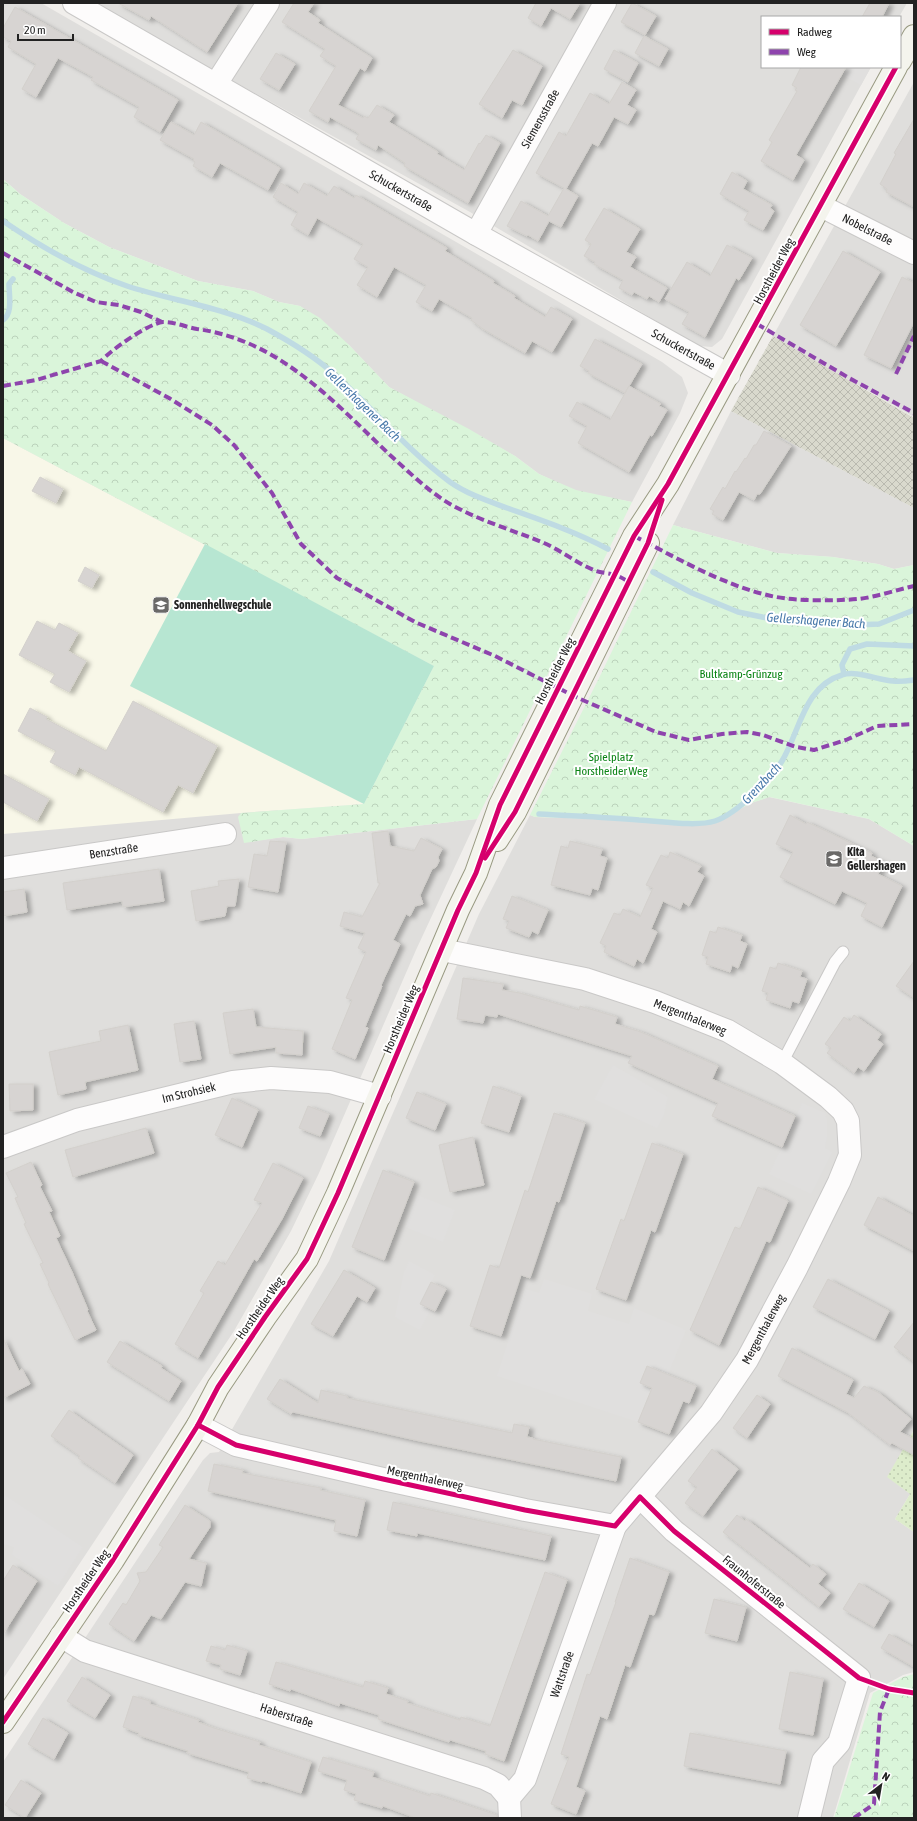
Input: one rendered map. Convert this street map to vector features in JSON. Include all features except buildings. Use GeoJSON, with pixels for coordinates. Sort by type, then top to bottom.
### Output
{"type":"FeatureCollection","features":[{"type":"Feature","properties":{"kind":"street","name":"Schuckertstraße"},"geometry":{"type":"LineString","coordinates":[[74,3],[476,234],[729,375]]}},
{"type":"Feature","properties":{"kind":"street"},"geometry":{"type":"LineString","coordinates":[[216,84],[268,3]]}},
{"type":"Feature","properties":{"kind":"street","name":"Siemensstraße"},"geometry":{"type":"LineString","coordinates":[[476,234],[605,3]]}},
{"type":"Feature","properties":{"kind":"street"},"geometry":{"type":"LineString","coordinates":[[901,59],[914,36]]}},
{"type":"Feature","properties":{"kind":"street","name":"Horstheider Weg"},"geometry":{"type":"LineString","coordinates":[[3,1722],[113,1560],[198,1425],[218,1387],[265,1317],[307,1259],[330,1212],[476,873],[514,812],[648,543],[668,484],[729,375],[895,68]]}},
{"type":"Feature","properties":{"kind":"street","name":"Nobelstraße"},"geometry":{"type":"LineString","coordinates":[[821,206],[914,253]]}},
{"type":"Feature","properties":{"kind":"street","name":"Benzstraße"},"geometry":{"type":"LineString","coordinates":[[3,868],[225,834]]}},
{"type":"Feature","properties":{"kind":"street","name":"Mergenthalerweg"},"geometry":{"type":"LineString","coordinates":[[198,1425],[236,1445],[383,1480],[525,1510],[615,1526],[711,1413],[747,1360],[799,1263],[839,1182],[850,1155],[850,1132],[848,1121],[843,1111],[828,1097],[782,1063],[728,1031],[643,998],[585,979],[442,950]]}},
{"type":"Feature","properties":{"kind":"street","name":"Im Strohsiek"},"geometry":{"type":"LineString","coordinates":[[3,1147],[77,1120],[233,1082],[271,1078],[330,1082],[380,1096]]}},
{"type":"Feature","properties":{"kind":"street","name":"Fraunhoferstraße"},"geometry":{"type":"LineString","coordinates":[[640,1497],[674,1531],[859,1678],[839,1743],[823,1761],[809,1818]]}},
{"type":"Feature","properties":{"kind":"street","name":"Wattstraße"},"geometry":{"type":"LineString","coordinates":[[510,1808],[525,1779],[615,1526]]}},
{"type":"Feature","properties":{"kind":"street","name":"Haberstraße"},"geometry":{"type":"LineString","coordinates":[[61,1636],[85,1650],[484,1778],[498,1785],[510,1808]]}},
{"type":"Feature","properties":{"kind":"lane"},"geometry":{"type":"LineString","coordinates":[[782,1063],[835,962],[843,952]]}},
{"type":"Feature","properties":{"kind":"shaded area"},"geometry":{"type":"Polygon","coordinates":[[[3,3],[41,3],[662,362],[682,377],[688,393],[680,413],[632,502],[576,491],[539,474],[515,456],[389,387],[349,345],[300,306],[279,302],[253,291],[198,281],[109,247],[64,223],[20,194],[3,179],[3,3]]]}},
{"type":"Feature","properties":{"kind":"shaded area"},"geometry":{"type":"Polygon","coordinates":[[[96,3],[907,3],[900,16],[761,16],[761,68],[870,68],[722,339],[712,347],[699,346],[470,212],[195,60],[96,3]]]}},
{"type":"Feature","properties":{"kind":"shaded area"},"geometry":{"type":"Polygon","coordinates":[[[847,68],[870,68],[861,85],[843,75],[847,68]]]}},
{"type":"Feature","properties":{"kind":"shaded area"},"geometry":{"type":"Polygon","coordinates":[[[914,82],[914,417],[773,336],[914,82]]]}},
{"type":"Feature","properties":{"kind":"shaded area"},"geometry":{"type":"Polygon","coordinates":[[[773,336],[914,418],[914,508],[731,411],[773,336]]]}},
{"type":"Feature","properties":{"kind":"shaded area"},"geometry":{"type":"Polygon","coordinates":[[[731,411],[914,508],[914,565],[894,569],[878,564],[833,557],[777,553],[673,525],[731,411]]]}},
{"type":"Feature","properties":{"kind":"shaded area"},"geometry":{"type":"Polygon","coordinates":[[[3,438],[434,666],[244,842],[283,837],[302,839],[477,819],[416,950],[319,1173],[291,1231],[234,1331],[3,1679],[3,438]]]}},
{"type":"Feature","properties":{"kind":"shaded area","name":"Sonnenhellwegschule"},"geometry":{"type":"Polygon","coordinates":[[[3,438],[434,666],[364,804],[241,813],[3,834],[3,438]]]}},
{"type":"Feature","properties":{"kind":"shaded area"},"geometry":{"type":"Polygon","coordinates":[[[769,797],[869,819],[914,846],[914,1430],[888,1477],[910,1494],[895,1519],[914,1532],[914,1672],[903,1675],[870,1693],[833,1818],[3,1818],[3,1762],[203,1460],[210,1453],[219,1452],[329,1261],[479,914],[530,815],[535,817],[627,820],[686,826],[716,822],[751,803],[769,797]]]}},
{"type":"Feature","properties":{"kind":"shaded area"},"geometry":{"type":"Polygon","coordinates":[[[613,1065],[668,1097],[664,1114],[657,1128],[594,1099],[613,1065]]]}},
{"type":"Feature","properties":{"kind":"shaded area"},"geometry":{"type":"Polygon","coordinates":[[[802,1103],[825,1113],[827,1120],[827,1137],[825,1148],[832,1152],[811,1194],[769,1174],[802,1103]]]}},
{"type":"Feature","properties":{"kind":"shaded area"},"geometry":{"type":"Polygon","coordinates":[[[417,1195],[455,1210],[443,1242],[405,1227],[417,1195]]]}},
{"type":"Feature","properties":{"kind":"shaded area"},"geometry":{"type":"Polygon","coordinates":[[[409,1261],[435,1275],[420,1304],[431,1309],[420,1330],[395,1317],[404,1272],[409,1261]]]}},
{"type":"Feature","properties":{"kind":"shaded area"},"geometry":{"type":"Polygon","coordinates":[[[544,1279],[592,1294],[588,1311],[629,1324],[634,1308],[686,1330],[668,1374],[647,1366],[640,1383],[652,1388],[638,1422],[497,1376],[525,1289],[539,1293],[544,1279]]]}},
{"type":"Feature","properties":{"kind":"shaded area"},"geometry":{"type":"Polygon","coordinates":[[[5,1495],[83,1547],[58,1586],[12,1555],[14,1547],[3,1544],[3,1498],[5,1495]]]}},
{"type":"Feature","properties":{"kind":"green space"},"geometry":{"type":"Polygon","coordinates":[[[3,179],[20,194],[64,223],[109,247],[198,281],[253,291],[279,302],[300,306],[320,318],[349,345],[389,387],[469,429],[515,456],[539,474],[576,490],[632,502],[477,819],[302,839],[283,837],[244,843],[238,817],[241,813],[364,804],[434,666],[3,438],[3,179]]]}},
{"type":"Feature","properties":{"kind":"green space","name":"Bultkamp-Grünzug"},"geometry":{"type":"Polygon","coordinates":[[[673,525],[777,553],[833,557],[878,564],[894,569],[914,565],[914,846],[869,819],[770,797],[751,803],[716,822],[686,826],[627,820],[535,817],[530,815],[599,678],[673,525]]]}},
{"type":"Feature","properties":{"kind":"green space"},"geometry":{"type":"Polygon","coordinates":[[[205,544],[434,666],[364,804],[130,686],[205,544]]]}},
{"type":"Feature","properties":{"kind":"green space"},"geometry":{"type":"Polygon","coordinates":[[[914,1430],[914,1532],[895,1519],[910,1494],[887,1477],[914,1430]]]}},
{"type":"Feature","properties":{"kind":"green space"},"geometry":{"type":"Polygon","coordinates":[[[914,1674],[914,1818],[834,1818],[873,1693],[903,1677],[914,1674]]]}},
{"type":"Feature","properties":{"kind":"waterway","name":"Gellershagener Bach"},"geometry":{"type":"LineString","coordinates":[[3,221],[63,258],[111,280],[144,291],[233,315],[251,321],[267,329],[285,339],[326,367],[349,387],[419,457],[450,482],[470,494],[571,532],[608,549]]}},
{"type":"Feature","properties":{"kind":"waterway"},"geometry":{"type":"LineString","coordinates":[[3,320],[9,309],[9,284],[13,279]]}},
{"type":"Feature","properties":{"kind":"waterway","name":"Gellershagener Bach"},"geometry":{"type":"LineString","coordinates":[[653,572],[692,593],[738,612],[767,618],[856,625],[879,624],[914,610]]}},
{"type":"Feature","properties":{"kind":"waterway"},"geometry":{"type":"LineString","coordinates":[[844,674],[842,665],[850,649],[867,644],[914,646]]}},
{"type":"Feature","properties":{"kind":"waterway","name":"Grenzbach"},"geometry":{"type":"LineString","coordinates":[[539,814],[688,824],[715,821],[743,804],[777,769],[811,699],[819,689],[829,681],[848,674],[896,681],[914,680]]}},
{"type":"Feature","properties":{"kind":"marked path"},"geometry":{"type":"LineString","coordinates":[[3,253],[73,292],[96,302],[119,305],[141,312],[162,322]]}},
{"type":"Feature","properties":{"kind":"marked path"},"geometry":{"type":"LineString","coordinates":[[3,386],[36,380],[101,361],[130,338],[149,327],[163,322],[226,335],[254,346],[279,359],[303,376],[326,394],[419,481],[450,504],[485,520],[544,543],[598,572],[617,575],[629,582]]}},
{"type":"Feature","properties":{"kind":"marked path"},"geometry":{"type":"LineString","coordinates":[[757,324],[849,378],[914,413]]}},
{"type":"Feature","properties":{"kind":"marked path"},"geometry":{"type":"LineString","coordinates":[[896,374],[914,336]]}},
{"type":"Feature","properties":{"kind":"marked path"},"geometry":{"type":"LineString","coordinates":[[101,361],[169,398],[212,425],[234,445],[272,493],[301,544],[337,578],[415,622],[495,656],[578,698],[656,732],[689,740],[722,734],[747,732],[763,735],[796,747],[814,750],[846,740],[877,726],[914,724]]}},
{"type":"Feature","properties":{"kind":"marked path"},"geometry":{"type":"LineString","coordinates":[[634,536],[721,579],[776,597],[817,600],[858,599],[914,586]]}},
{"type":"Feature","properties":{"kind":"marked path"},"geometry":{"type":"LineString","coordinates":[[854,1818],[874,1804],[880,1712],[889,1689]]}},
{"type":"Feature","properties":{"kind":"cycle path"},"geometry":{"type":"LineString","coordinates":[[3,1722],[113,1560],[198,1425],[218,1387],[265,1317],[307,1259],[338,1193],[458,910],[476,873],[500,805],[634,536],[668,484],[895,68]]}},
{"type":"Feature","properties":{"kind":"cycle path"},"geometry":{"type":"LineString","coordinates":[[485,858],[515,812],[648,543],[662,500]]}},
{"type":"Feature","properties":{"kind":"cycle path"},"geometry":{"type":"LineString","coordinates":[[198,1425],[236,1445],[525,1510],[615,1526],[640,1497],[674,1531],[859,1678],[889,1689],[914,1693]]}},
{"type":"Feature","properties":{"kind":"place","name":"Sonnenhellwegschule"},"geometry":{"type":"Point","coordinates":[161,605]}},
{"type":"Feature","properties":{"kind":"place","name":"Kita Gellershagen"},"geometry":{"type":"Point","coordinates":[834,859]}},
{"type":"Feature","properties":{"kind":"park label","name":"Spielplatz Horstheider Weg"},"geometry":{"type":"Point","coordinates":[611,764]}}]}
